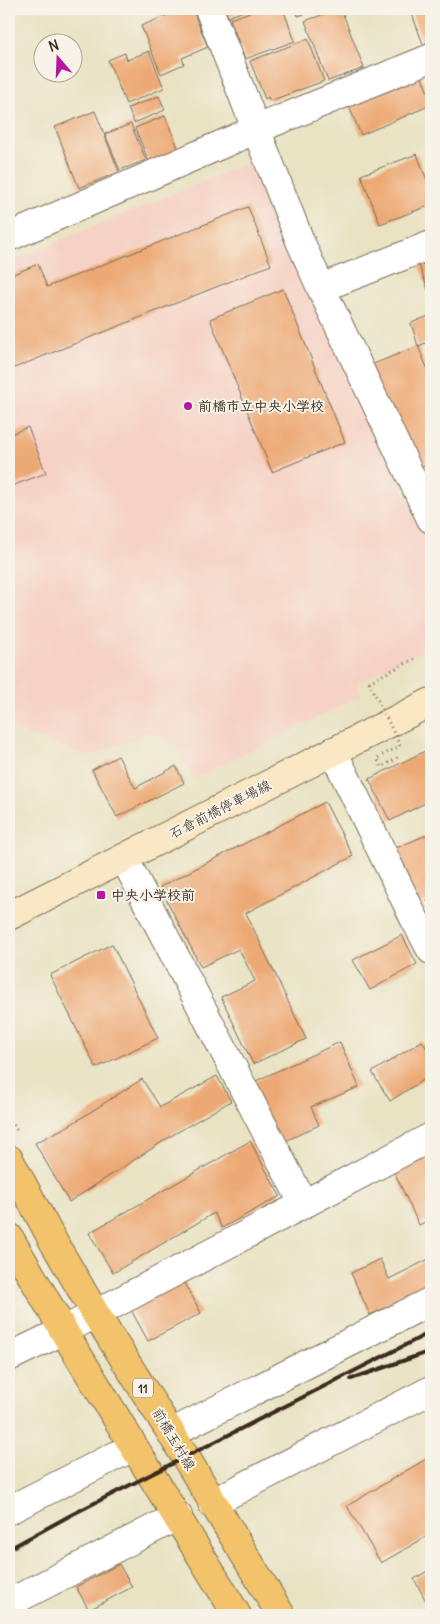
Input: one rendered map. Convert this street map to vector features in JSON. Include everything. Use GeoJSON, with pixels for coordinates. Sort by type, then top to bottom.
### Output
{"type":"FeatureCollection","features":[{"type":"Feature","properties":{"kind":"main road","name":"石倉前橋停車場線"},"geometry":{"type":"LineString","coordinates":[[9,916],[431,702]]}},
{"type":"Feature","properties":{"kind":"main road","name":"前橋玉村線"},"geometry":{"type":"LineString","coordinates":[[9,1159],[52,1241],[280,1615]]}},
{"type":"Feature","properties":{"kind":"main road"},"geometry":{"type":"LineString","coordinates":[[9,1237],[133,1446],[178,1516],[237,1615]]}},
{"type":"Feature","properties":{"kind":"street"},"geometry":{"type":"LineString","coordinates":[[209,9],[300,241],[431,518]]}},
{"type":"Feature","properties":{"kind":"street"},"geometry":{"type":"LineString","coordinates":[[9,237],[257,129],[431,58]]}},
{"type":"Feature","properties":{"kind":"street"},"geometry":{"type":"LineString","coordinates":[[321,288],[431,245]]}},
{"type":"Feature","properties":{"kind":"street"},"geometry":{"type":"LineString","coordinates":[[333,751],[422,914],[431,950]]}},
{"type":"Feature","properties":{"kind":"street"},"geometry":{"type":"LineString","coordinates":[[124,858],[303,1204]]}},
{"type":"Feature","properties":{"kind":"street"},"geometry":{"type":"LineString","coordinates":[[9,1357],[64,1331],[431,1137]]}},
{"type":"Feature","properties":{"kind":"street"},"geometry":{"type":"LineString","coordinates":[[170,1433],[431,1301]]}},
{"type":"Feature","properties":{"kind":"street"},"geometry":{"type":"LineString","coordinates":[[212,1502],[431,1390]]}},
{"type":"Feature","properties":{"kind":"street"},"geometry":{"type":"LineString","coordinates":[[9,1510],[133,1446]]}},
{"type":"Feature","properties":{"kind":"street"},"geometry":{"type":"LineString","coordinates":[[13,1601],[178,1516]]}},
{"type":"Feature","properties":{"kind":"path"},"geometry":{"type":"LineString","coordinates":[[399,754],[396,759],[381,766],[376,758],[400,746],[369,682],[416,658]]}},
{"type":"Feature","properties":{"kind":"shaded area","name":"前橋市立中央小学校"},"geometry":{"type":"Polygon","coordinates":[[[243,165],[266,177],[431,551],[431,646],[356,684],[361,696],[194,779],[175,744],[149,732],[90,757],[9,727],[9,262],[243,165]]]}},
{"type":"Feature","properties":{"kind":"building"},"geometry":{"type":"Polygon","coordinates":[[[182,9],[192,9],[208,47],[182,58],[184,64],[161,74],[141,26],[182,9]]]}},
{"type":"Feature","properties":{"kind":"building"},"geometry":{"type":"Polygon","coordinates":[[[225,9],[249,9],[228,17],[225,9]]]}},
{"type":"Feature","properties":{"kind":"building"},"geometry":{"type":"Polygon","coordinates":[[[258,9],[283,9],[295,41],[245,59],[230,19],[258,9]]]}},
{"type":"Feature","properties":{"kind":"building"},"geometry":{"type":"Polygon","coordinates":[[[296,9],[318,9],[298,16],[296,9]]]}},
{"type":"Feature","properties":{"kind":"building"},"geometry":{"type":"Polygon","coordinates":[[[341,9],[364,68],[328,81],[305,21],[341,9]]]}},
{"type":"Feature","properties":{"kind":"building"},"geometry":{"type":"Polygon","coordinates":[[[431,9],[431,41],[423,44],[412,14],[431,9]]]}},
{"type":"Feature","properties":{"kind":"building"},"geometry":{"type":"Polygon","coordinates":[[[308,39],[324,81],[270,101],[268,97],[265,99],[250,61],[308,39]]]}},
{"type":"Feature","properties":{"kind":"building"},"geometry":{"type":"Polygon","coordinates":[[[149,51],[164,88],[126,104],[108,60],[125,53],[127,60],[149,51]]]}},
{"type":"Feature","properties":{"kind":"building"},"geometry":{"type":"Polygon","coordinates":[[[419,70],[431,100],[431,105],[361,135],[346,99],[419,70]]]}},
{"type":"Feature","properties":{"kind":"building"},"geometry":{"type":"Polygon","coordinates":[[[159,96],[165,110],[134,123],[128,108],[159,96]]]}},
{"type":"Feature","properties":{"kind":"building"},"geometry":{"type":"Polygon","coordinates":[[[95,111],[119,172],[79,188],[55,127],[95,111]]]}},
{"type":"Feature","properties":{"kind":"building"},"geometry":{"type":"Polygon","coordinates":[[[165,116],[179,150],[149,162],[135,128],[165,116]]]}},
{"type":"Feature","properties":{"kind":"building"},"geometry":{"type":"Polygon","coordinates":[[[131,124],[146,160],[120,170],[105,134],[131,124]]]}},
{"type":"Feature","properties":{"kind":"building"},"geometry":{"type":"Polygon","coordinates":[[[417,154],[431,191],[431,205],[380,224],[361,175],[417,154]]]}},
{"type":"Feature","properties":{"kind":"building"},"geometry":{"type":"Polygon","coordinates":[[[248,207],[271,265],[9,370],[9,276],[38,264],[47,287],[248,207]]]}},
{"type":"Feature","properties":{"kind":"building"},"geometry":{"type":"Polygon","coordinates":[[[431,261],[431,298],[419,265],[431,261]]]}},
{"type":"Feature","properties":{"kind":"building"},"geometry":{"type":"Polygon","coordinates":[[[283,289],[345,442],[272,472],[210,319],[283,289]]]}},
{"type":"Feature","properties":{"kind":"building"},"geometry":{"type":"Polygon","coordinates":[[[431,315],[431,341],[418,346],[411,323],[431,315]]]}},
{"type":"Feature","properties":{"kind":"building"},"geometry":{"type":"Polygon","coordinates":[[[418,346],[431,377],[431,463],[411,471],[366,367],[418,346]]]}},
{"type":"Feature","properties":{"kind":"building"},"geometry":{"type":"Polygon","coordinates":[[[28,427],[46,473],[9,487],[9,435],[28,427]]]}},
{"type":"Feature","properties":{"kind":"building"},"geometry":{"type":"Polygon","coordinates":[[[431,748],[431,800],[390,821],[369,779],[431,748]]]}},
{"type":"Feature","properties":{"kind":"building"},"geometry":{"type":"Polygon","coordinates":[[[118,756],[135,788],[176,766],[184,783],[117,817],[92,770],[118,756]]]}},
{"type":"Feature","properties":{"kind":"building"},"geometry":{"type":"Polygon","coordinates":[[[325,802],[353,856],[246,913],[306,1039],[253,1064],[221,997],[255,981],[239,949],[201,967],[160,887],[325,802]]]}},
{"type":"Feature","properties":{"kind":"building"},"geometry":{"type":"Polygon","coordinates":[[[431,833],[431,899],[411,908],[387,852],[431,833]]]}},
{"type":"Feature","properties":{"kind":"building"},"geometry":{"type":"Polygon","coordinates":[[[402,935],[417,964],[370,990],[353,960],[402,935]]]}},
{"type":"Feature","properties":{"kind":"building"},"geometry":{"type":"Polygon","coordinates":[[[112,944],[158,1038],[96,1068],[50,975],[112,944]]]}},
{"type":"Feature","properties":{"kind":"building"},"geometry":{"type":"Polygon","coordinates":[[[422,1041],[431,1055],[431,1083],[426,1078],[390,1101],[372,1072],[422,1041]]]}},
{"type":"Feature","properties":{"kind":"building"},"geometry":{"type":"Polygon","coordinates":[[[340,1042],[359,1087],[311,1107],[319,1125],[275,1146],[247,1085],[340,1042]]]}},
{"type":"Feature","properties":{"kind":"building"},"geometry":{"type":"Polygon","coordinates":[[[217,1076],[231,1101],[176,1133],[69,1202],[35,1143],[70,1125],[142,1079],[160,1107],[217,1076]]]}},
{"type":"Feature","properties":{"kind":"building"},"geometry":{"type":"Polygon","coordinates":[[[250,1141],[280,1196],[222,1228],[214,1213],[113,1273],[89,1233],[250,1141]]]}},
{"type":"Feature","properties":{"kind":"building"},"geometry":{"type":"Polygon","coordinates":[[[423,1153],[431,1170],[431,1219],[419,1225],[392,1167],[423,1153]]]}},
{"type":"Feature","properties":{"kind":"building"},"geometry":{"type":"Polygon","coordinates":[[[431,1258],[431,1293],[404,1308],[400,1301],[370,1315],[351,1273],[380,1259],[389,1279],[431,1258]]]}},
{"type":"Feature","properties":{"kind":"building"},"geometry":{"type":"Polygon","coordinates":[[[183,1279],[201,1313],[148,1341],[130,1308],[183,1279]]]}},
{"type":"Feature","properties":{"kind":"building"},"geometry":{"type":"Polygon","coordinates":[[[431,1456],[431,1534],[381,1563],[347,1506],[431,1456]]]}},
{"type":"Feature","properties":{"kind":"building"},"geometry":{"type":"Polygon","coordinates":[[[119,1564],[132,1587],[89,1610],[76,1587],[119,1564]]]}},
{"type":"Feature","properties":{"kind":"building"},"geometry":{"type":"Polygon","coordinates":[[[431,1569],[431,1610],[414,1579],[431,1569]]]}},
{"type":"Feature","properties":{"kind":"railway"},"geometry":{"type":"LineString","coordinates":[[9,1549],[71,1515],[431,1332]]}},
{"type":"Feature","properties":{"kind":"railway"},"geometry":{"type":"LineString","coordinates":[[351,1379],[431,1351]]}},
{"type":"Feature","properties":{"kind":"place","name":"前橋市立中央小学校"},"geometry":{"type":"Point","coordinates":[188,406]}},
{"type":"Feature","properties":{"kind":"place","name":"中央小学校前"},"geometry":{"type":"Point","coordinates":[101,895]}}]}
